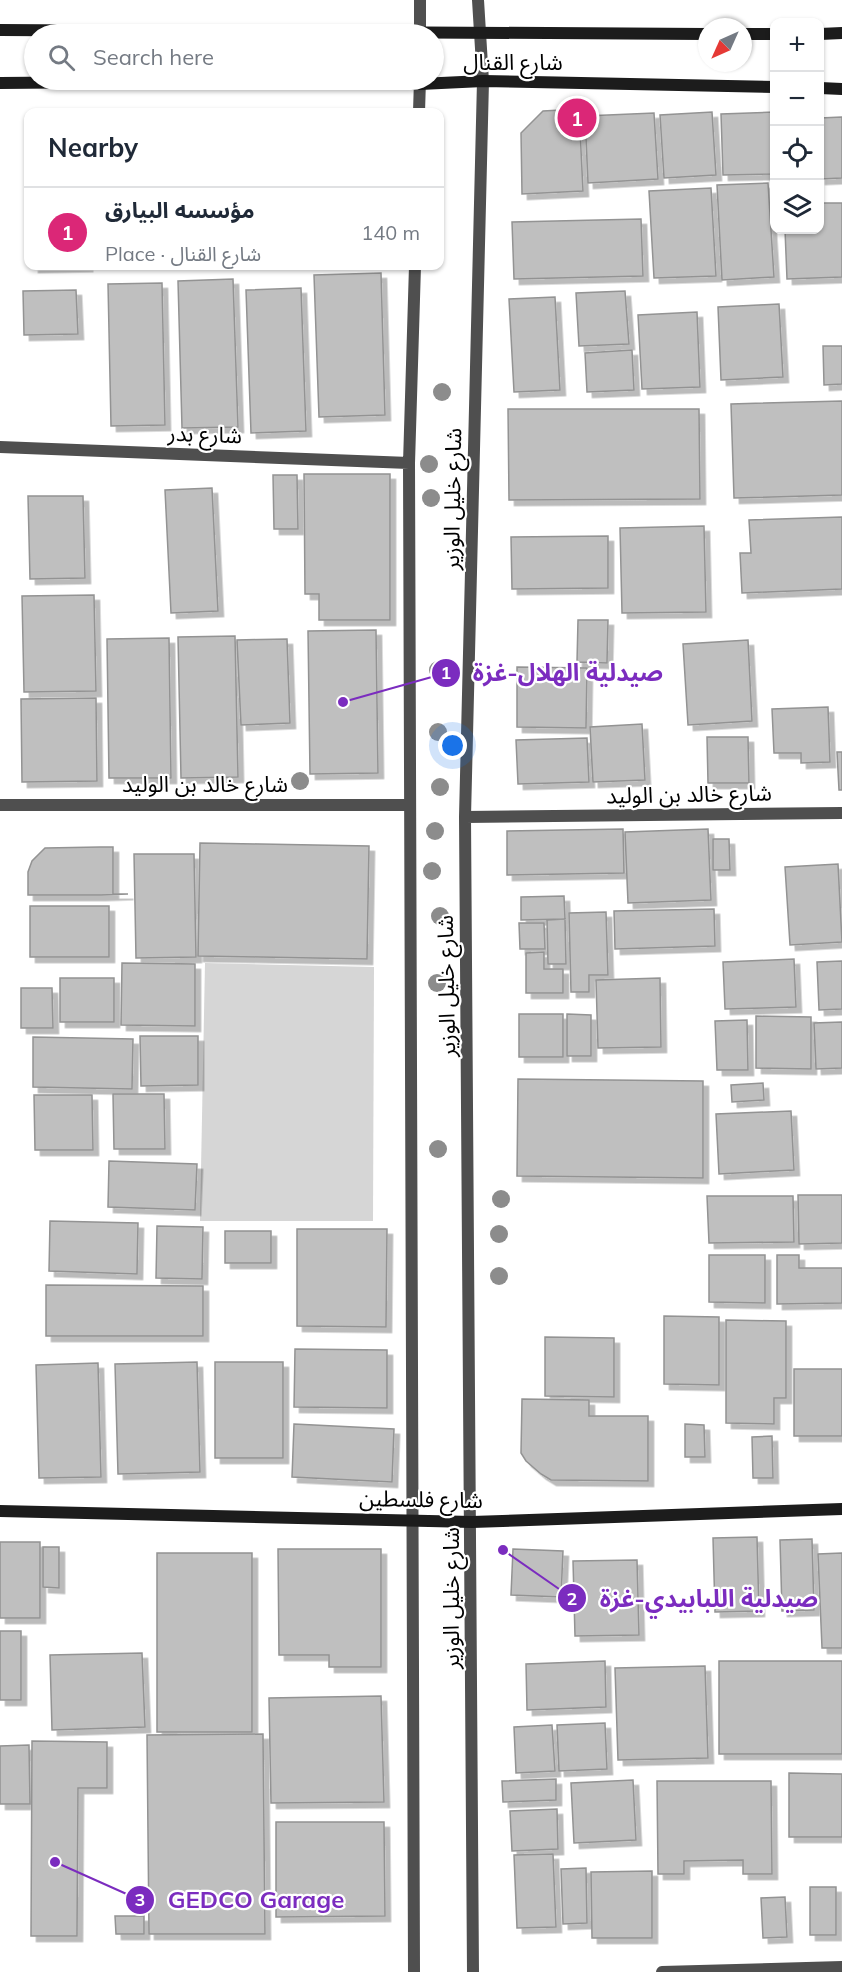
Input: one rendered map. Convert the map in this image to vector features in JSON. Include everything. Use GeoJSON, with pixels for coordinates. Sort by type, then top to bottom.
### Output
{"type":"FeatureCollection","features":[{"type":"Feature","properties":{"kind":"main road","name":"شارع القنال"},"geometry":{"type":"LineString","coordinates":[[0,30],[24,30]]}},
{"type":"Feature","properties":{"kind":"main road"},"geometry":{"type":"LineString","coordinates":[[824,33],[842,33]]}},
{"type":"Feature","properties":{"kind":"main road","name":"شارع القنال"},"geometry":{"type":"LineString","coordinates":[[444,34],[698,34]]}},
{"type":"Feature","properties":{"kind":"main road"},"geometry":{"type":"LineString","coordinates":[[752,34],[770,34]]}},
{"type":"Feature","properties":{"kind":"main road","name":"شارع القنال"},"geometry":{"type":"LineString","coordinates":[[444,82],[770,87]]}},
{"type":"Feature","properties":{"kind":"main road","name":"شارع القنال"},"geometry":{"type":"LineString","coordinates":[[0,83],[24,83]]}},
{"type":"Feature","properties":{"kind":"main road"},"geometry":{"type":"LineString","coordinates":[[824,88],[842,89]]}},
{"type":"Feature","properties":{"kind":"main road","name":"شارع فلسطين"},"geometry":{"type":"LineString","coordinates":[[0,1511],[472,1522],[842,1509]]}},
{"type":"Feature","properties":{"kind":"street"},"geometry":{"type":"LineString","coordinates":[[420,0],[420,24]]}},
{"type":"Feature","properties":{"kind":"street","name":"شارع خليل الوزير"},"geometry":{"type":"LineString","coordinates":[[473,1972],[472,1522],[465,817],[483,81],[478,0]]}},
{"type":"Feature","properties":{"kind":"street"},"geometry":{"type":"LineString","coordinates":[[419,108],[420,90]]}},
{"type":"Feature","properties":{"kind":"street","name":"شارع خليل الوزير"},"geometry":{"type":"LineString","coordinates":[[414,1972],[409,463],[415,270]]}},
{"type":"Feature","properties":{"kind":"street","name":"شارع بدر"},"geometry":{"type":"LineString","coordinates":[[0,447],[409,463]]}},
{"type":"Feature","properties":{"kind":"street","name":"شارع خالد بن الوليد"},"geometry":{"type":"LineString","coordinates":[[0,805],[410,805]]}},
{"type":"Feature","properties":{"kind":"street","name":"شارع خالد بن الوليد"},"geometry":{"type":"LineString","coordinates":[[465,817],[842,813]]}},
{"type":"Feature","properties":{"kind":"street"},"geometry":{"type":"LineString","coordinates":[[662,1972],[842,1966]]}},
{"type":"Feature","properties":{"kind":"shaded area"},"geometry":{"type":"Polygon","coordinates":[[[205,963],[374,967],[373,1221],[200,1221],[205,963]]]}},
{"type":"Feature","properties":{"kind":"building"},"geometry":{"type":"Polygon","coordinates":[[[579,109],[583,191],[522,194],[521,133],[543,111],[579,109]]]}},
{"type":"Feature","properties":{"kind":"building"},"geometry":{"type":"Polygon","coordinates":[[[712,112],[716,175],[664,178],[660,115],[712,112]]]}},
{"type":"Feature","properties":{"kind":"building"},"geometry":{"type":"Polygon","coordinates":[[[770,112],[770,174],[723,175],[721,114],[770,112]]]}},
{"type":"Feature","properties":{"kind":"building"},"geometry":{"type":"Polygon","coordinates":[[[654,113],[658,179],[588,183],[585,116],[654,113]]]}},
{"type":"Feature","properties":{"kind":"building"},"geometry":{"type":"Polygon","coordinates":[[[842,117],[842,178],[824,179],[824,118],[842,117]]]}},
{"type":"Feature","properties":{"kind":"building"},"geometry":{"type":"Polygon","coordinates":[[[768,183],[774,277],[722,280],[717,185],[768,183]]]}},
{"type":"Feature","properties":{"kind":"building"},"geometry":{"type":"Polygon","coordinates":[[[711,188],[716,276],[654,278],[649,191],[711,188]]]}},
{"type":"Feature","properties":{"kind":"building"},"geometry":{"type":"Polygon","coordinates":[[[824,203],[842,203],[842,277],[787,279],[785,234],[824,234],[824,203]]]}},
{"type":"Feature","properties":{"kind":"building"},"geometry":{"type":"Polygon","coordinates":[[[641,219],[643,276],[514,279],[512,222],[641,219]]]}},
{"type":"Feature","properties":{"kind":"building"},"geometry":{"type":"Polygon","coordinates":[[[381,273],[385,415],[319,417],[314,275],[381,273]]]}},
{"type":"Feature","properties":{"kind":"building"},"geometry":{"type":"Polygon","coordinates":[[[233,279],[238,427],[182,428],[178,281],[233,279]]]}},
{"type":"Feature","properties":{"kind":"building"},"geometry":{"type":"Polygon","coordinates":[[[162,283],[165,425],[111,426],[108,284],[162,283]]]}},
{"type":"Feature","properties":{"kind":"building"},"geometry":{"type":"Polygon","coordinates":[[[301,288],[306,431],[251,433],[246,290],[301,288]]]}},
{"type":"Feature","properties":{"kind":"building"},"geometry":{"type":"Polygon","coordinates":[[[76,290],[78,334],[24,335],[23,291],[76,290]]]}},
{"type":"Feature","properties":{"kind":"building"},"geometry":{"type":"Polygon","coordinates":[[[625,291],[629,344],[579,346],[576,293],[625,291]]]}},
{"type":"Feature","properties":{"kind":"building"},"geometry":{"type":"Polygon","coordinates":[[[555,297],[560,390],[514,392],[509,299],[555,297]]]}},
{"type":"Feature","properties":{"kind":"building"},"geometry":{"type":"Polygon","coordinates":[[[779,304],[783,377],[721,380],[718,307],[779,304]]]}},
{"type":"Feature","properties":{"kind":"building"},"geometry":{"type":"Polygon","coordinates":[[[697,312],[700,387],[642,389],[638,315],[697,312]]]}},
{"type":"Feature","properties":{"kind":"building"},"geometry":{"type":"Polygon","coordinates":[[[823,346],[842,346],[842,384],[824,385],[823,346]]]}},
{"type":"Feature","properties":{"kind":"building"},"geometry":{"type":"Polygon","coordinates":[[[632,350],[634,390],[587,392],[585,353],[632,350]]]}},
{"type":"Feature","properties":{"kind":"building"},"geometry":{"type":"Polygon","coordinates":[[[842,401],[842,495],[734,498],[731,404],[842,401]]]}},
{"type":"Feature","properties":{"kind":"building"},"geometry":{"type":"Polygon","coordinates":[[[508,409],[699,409],[700,499],[509,500],[508,409]]]}},
{"type":"Feature","properties":{"kind":"building"},"geometry":{"type":"Polygon","coordinates":[[[304,474],[390,474],[390,620],[319,620],[319,594],[305,594],[304,474]]]}},
{"type":"Feature","properties":{"kind":"building"},"geometry":{"type":"Polygon","coordinates":[[[273,475],[297,475],[298,529],[274,529],[273,475]]]}},
{"type":"Feature","properties":{"kind":"building"},"geometry":{"type":"Polygon","coordinates":[[[212,488],[218,611],[171,613],[165,490],[212,488]]]}},
{"type":"Feature","properties":{"kind":"building"},"geometry":{"type":"Polygon","coordinates":[[[28,496],[83,496],[85,578],[30,579],[28,496]]]}},
{"type":"Feature","properties":{"kind":"building"},"geometry":{"type":"Polygon","coordinates":[[[842,517],[842,589],[742,593],[740,553],[751,553],[749,520],[842,517]]]}},
{"type":"Feature","properties":{"kind":"building"},"geometry":{"type":"Polygon","coordinates":[[[704,526],[706,612],[622,613],[620,528],[704,526]]]}},
{"type":"Feature","properties":{"kind":"building"},"geometry":{"type":"Polygon","coordinates":[[[608,536],[608,588],[512,589],[511,537],[608,536]]]}},
{"type":"Feature","properties":{"kind":"building"},"geometry":{"type":"Polygon","coordinates":[[[94,595],[96,691],[24,692],[22,596],[94,595]]]}},
{"type":"Feature","properties":{"kind":"building"},"geometry":{"type":"Polygon","coordinates":[[[578,620],[608,620],[607,663],[577,662],[578,620]]]}},
{"type":"Feature","properties":{"kind":"building"},"geometry":{"type":"Polygon","coordinates":[[[376,630],[378,773],[310,774],[308,631],[376,630]]]}},
{"type":"Feature","properties":{"kind":"building"},"geometry":{"type":"Polygon","coordinates":[[[235,636],[238,777],[181,778],[178,637],[235,636]]]}},
{"type":"Feature","properties":{"kind":"building"},"geometry":{"type":"Polygon","coordinates":[[[169,638],[171,778],[109,778],[107,639],[169,638]]]}},
{"type":"Feature","properties":{"kind":"building"},"geometry":{"type":"Polygon","coordinates":[[[287,639],[290,723],[241,725],[237,640],[287,639]]]}},
{"type":"Feature","properties":{"kind":"building"},"geometry":{"type":"Polygon","coordinates":[[[748,640],[752,721],[688,725],[683,644],[748,640]]]}},
{"type":"Feature","properties":{"kind":"building"},"geometry":{"type":"Polygon","coordinates":[[[517,667],[587,668],[586,728],[517,727],[517,667]]]}},
{"type":"Feature","properties":{"kind":"building"},"geometry":{"type":"Polygon","coordinates":[[[96,698],[97,781],[22,782],[21,699],[96,698]]]}},
{"type":"Feature","properties":{"kind":"building"},"geometry":{"type":"Polygon","coordinates":[[[828,707],[830,762],[801,763],[801,753],[774,753],[772,709],[828,707]]]}},
{"type":"Feature","properties":{"kind":"building"},"geometry":{"type":"Polygon","coordinates":[[[642,724],[645,780],[593,782],[590,727],[642,724]]]}},
{"type":"Feature","properties":{"kind":"building"},"geometry":{"type":"Polygon","coordinates":[[[707,737],[748,737],[749,783],[708,783],[707,737]]]}},
{"type":"Feature","properties":{"kind":"building"},"geometry":{"type":"Polygon","coordinates":[[[587,738],[589,782],[518,784],[516,740],[587,738]]]}},
{"type":"Feature","properties":{"kind":"building"},"geometry":{"type":"Polygon","coordinates":[[[837,752],[842,752],[842,790],[839,790],[837,752]]]}},
{"type":"Feature","properties":{"kind":"building"},"geometry":{"type":"Polygon","coordinates":[[[623,829],[624,873],[507,875],[507,831],[623,829]]]}},
{"type":"Feature","properties":{"kind":"building"},"geometry":{"type":"Polygon","coordinates":[[[708,829],[711,900],[628,903],[625,832],[708,829]]]}},
{"type":"Feature","properties":{"kind":"building"},"geometry":{"type":"Polygon","coordinates":[[[713,839],[729,839],[730,870],[713,870],[713,839]]]}},
{"type":"Feature","properties":{"kind":"building"},"geometry":{"type":"Polygon","coordinates":[[[200,843],[369,846],[367,959],[198,956],[200,843]]]}},
{"type":"Feature","properties":{"kind":"building"},"geometry":{"type":"Polygon","coordinates":[[[113,847],[113,894],[128,894],[28,895],[28,872],[32,861],[45,848],[113,847]]]}},
{"type":"Feature","properties":{"kind":"building"},"geometry":{"type":"Polygon","coordinates":[[[134,854],[194,854],[196,957],[136,958],[134,854]]]}},
{"type":"Feature","properties":{"kind":"building"},"geometry":{"type":"Polygon","coordinates":[[[838,864],[842,942],[790,945],[785,867],[838,864]]]}},
{"type":"Feature","properties":{"kind":"building"},"geometry":{"type":"Polygon","coordinates":[[[564,896],[565,919],[521,920],[521,897],[564,896]]]}},
{"type":"Feature","properties":{"kind":"building"},"geometry":{"type":"Polygon","coordinates":[[[30,906],[109,906],[109,957],[30,957],[30,906]]]}},
{"type":"Feature","properties":{"kind":"building"},"geometry":{"type":"Polygon","coordinates":[[[714,909],[715,946],[615,949],[614,911],[714,909]]]}},
{"type":"Feature","properties":{"kind":"building"},"geometry":{"type":"Polygon","coordinates":[[[606,912],[608,975],[589,975],[589,992],[571,992],[569,913],[606,912]]]}},
{"type":"Feature","properties":{"kind":"building"},"geometry":{"type":"Polygon","coordinates":[[[565,919],[566,964],[548,964],[547,920],[565,919]]]}},
{"type":"Feature","properties":{"kind":"building"},"geometry":{"type":"Polygon","coordinates":[[[519,923],[544,923],[545,949],[520,949],[519,923]]]}},
{"type":"Feature","properties":{"kind":"building"},"geometry":{"type":"Polygon","coordinates":[[[544,952],[544,969],[563,969],[563,993],[526,993],[526,953],[544,952]]]}},
{"type":"Feature","properties":{"kind":"building"},"geometry":{"type":"Polygon","coordinates":[[[794,959],[796,1007],[725,1009],[723,962],[794,959]]]}},
{"type":"Feature","properties":{"kind":"building"},"geometry":{"type":"Polygon","coordinates":[[[842,961],[842,1009],[819,1010],[817,962],[842,961]]]}},
{"type":"Feature","properties":{"kind":"building"},"geometry":{"type":"Polygon","coordinates":[[[122,963],[195,964],[195,1026],[121,1025],[122,963]]]}},
{"type":"Feature","properties":{"kind":"building"},"geometry":{"type":"Polygon","coordinates":[[[60,978],[114,978],[114,1022],[60,1022],[60,978]]]}},
{"type":"Feature","properties":{"kind":"building"},"geometry":{"type":"Polygon","coordinates":[[[660,978],[661,1047],[598,1048],[596,980],[660,978]]]}},
{"type":"Feature","properties":{"kind":"building"},"geometry":{"type":"Polygon","coordinates":[[[21,988],[52,988],[53,1028],[21,1028],[21,988]]]}},
{"type":"Feature","properties":{"kind":"building"},"geometry":{"type":"Polygon","coordinates":[[[519,1014],[563,1014],[563,1057],[519,1057],[519,1014]]]}},
{"type":"Feature","properties":{"kind":"building"},"geometry":{"type":"Polygon","coordinates":[[[567,1014],[591,1015],[591,1056],[567,1056],[567,1014]]]}},
{"type":"Feature","properties":{"kind":"building"},"geometry":{"type":"Polygon","coordinates":[[[756,1016],[811,1017],[811,1069],[756,1068],[756,1016]]]}},
{"type":"Feature","properties":{"kind":"building"},"geometry":{"type":"Polygon","coordinates":[[[747,1020],[748,1070],[717,1070],[715,1021],[747,1020]]]}},
{"type":"Feature","properties":{"kind":"building"},"geometry":{"type":"Polygon","coordinates":[[[842,1022],[842,1068],[816,1069],[814,1023],[842,1022]]]}},
{"type":"Feature","properties":{"kind":"building"},"geometry":{"type":"Polygon","coordinates":[[[140,1036],[198,1036],[198,1085],[141,1086],[140,1036]]]}},
{"type":"Feature","properties":{"kind":"building"},"geometry":{"type":"Polygon","coordinates":[[[33,1037],[133,1039],[132,1089],[33,1087],[33,1037]]]}},
{"type":"Feature","properties":{"kind":"building"},"geometry":{"type":"Polygon","coordinates":[[[518,1079],[703,1081],[703,1178],[517,1176],[518,1079]]]}},
{"type":"Feature","properties":{"kind":"building"},"geometry":{"type":"Polygon","coordinates":[[[763,1083],[764,1100],[732,1102],[731,1085],[763,1083]]]}},
{"type":"Feature","properties":{"kind":"building"},"geometry":{"type":"Polygon","coordinates":[[[113,1094],[164,1094],[165,1149],[114,1149],[113,1094]]]}},
{"type":"Feature","properties":{"kind":"building"},"geometry":{"type":"Polygon","coordinates":[[[34,1095],[92,1095],[93,1150],[35,1150],[34,1095]]]}},
{"type":"Feature","properties":{"kind":"building"},"geometry":{"type":"Polygon","coordinates":[[[791,1111],[794,1170],[719,1174],[716,1114],[791,1111]]]}},
{"type":"Feature","properties":{"kind":"building"},"geometry":{"type":"Polygon","coordinates":[[[109,1161],[197,1164],[195,1210],[108,1207],[109,1161]]]}},
{"type":"Feature","properties":{"kind":"building"},"geometry":{"type":"Polygon","coordinates":[[[798,1195],[842,1195],[842,1243],[799,1244],[798,1195]]]}},
{"type":"Feature","properties":{"kind":"building"},"geometry":{"type":"Polygon","coordinates":[[[707,1196],[793,1196],[794,1242],[709,1243],[707,1196]]]}},
{"type":"Feature","properties":{"kind":"building"},"geometry":{"type":"Polygon","coordinates":[[[50,1221],[138,1223],[137,1274],[49,1271],[50,1221]]]}},
{"type":"Feature","properties":{"kind":"building"},"geometry":{"type":"Polygon","coordinates":[[[157,1226],[203,1227],[202,1279],[156,1278],[157,1226]]]}},
{"type":"Feature","properties":{"kind":"building"},"geometry":{"type":"Polygon","coordinates":[[[297,1229],[387,1229],[386,1327],[297,1326],[297,1229]]]}},
{"type":"Feature","properties":{"kind":"building"},"geometry":{"type":"Polygon","coordinates":[[[225,1231],[271,1231],[271,1263],[225,1263],[225,1231]]]}},
{"type":"Feature","properties":{"kind":"building"},"geometry":{"type":"Polygon","coordinates":[[[709,1255],[765,1255],[765,1303],[709,1302],[709,1255]]]}},
{"type":"Feature","properties":{"kind":"building"},"geometry":{"type":"Polygon","coordinates":[[[777,1255],[799,1255],[799,1268],[842,1268],[842,1303],[777,1304],[777,1255]]]}},
{"type":"Feature","properties":{"kind":"building"},"geometry":{"type":"Polygon","coordinates":[[[46,1285],[203,1286],[203,1336],[46,1336],[46,1285]]]}},
{"type":"Feature","properties":{"kind":"building"},"geometry":{"type":"Polygon","coordinates":[[[664,1316],[719,1317],[719,1385],[664,1384],[664,1316]]]}},
{"type":"Feature","properties":{"kind":"building"},"geometry":{"type":"Polygon","coordinates":[[[726,1320],[786,1321],[786,1398],[774,1398],[774,1424],[726,1423],[726,1320]]]}},
{"type":"Feature","properties":{"kind":"building"},"geometry":{"type":"Polygon","coordinates":[[[545,1337],[614,1338],[614,1397],[545,1396],[545,1337]]]}},
{"type":"Feature","properties":{"kind":"building"},"geometry":{"type":"Polygon","coordinates":[[[295,1349],[387,1350],[387,1408],[294,1407],[295,1349]]]}},
{"type":"Feature","properties":{"kind":"building"},"geometry":{"type":"Polygon","coordinates":[[[197,1362],[200,1472],[118,1474],[115,1364],[197,1362]]]}},
{"type":"Feature","properties":{"kind":"building"},"geometry":{"type":"Polygon","coordinates":[[[215,1362],[283,1362],[283,1458],[215,1458],[215,1362]]]}},
{"type":"Feature","properties":{"kind":"building"},"geometry":{"type":"Polygon","coordinates":[[[98,1363],[101,1477],[39,1478],[36,1365],[98,1363]]]}},
{"type":"Feature","properties":{"kind":"building"},"geometry":{"type":"Polygon","coordinates":[[[794,1369],[842,1369],[842,1436],[794,1436],[794,1369]]]}},
{"type":"Feature","properties":{"kind":"building"},"geometry":{"type":"Polygon","coordinates":[[[522,1399],[589,1400],[589,1416],[648,1416],[648,1481],[551,1480],[541,1474],[526,1461],[521,1453],[522,1399]]]}},
{"type":"Feature","properties":{"kind":"building"},"geometry":{"type":"Polygon","coordinates":[[[294,1424],[394,1429],[392,1482],[292,1477],[294,1424]]]}},
{"type":"Feature","properties":{"kind":"building"},"geometry":{"type":"Polygon","coordinates":[[[685,1424],[704,1425],[705,1457],[685,1457],[685,1424]]]}},
{"type":"Feature","properties":{"kind":"building"},"geometry":{"type":"Polygon","coordinates":[[[772,1436],[773,1478],[753,1478],[752,1437],[772,1436]]]}},
{"type":"Feature","properties":{"kind":"building"},"geometry":{"type":"Polygon","coordinates":[[[757,1537],[759,1611],[715,1612],[713,1538],[757,1537]]]}},
{"type":"Feature","properties":{"kind":"building"},"geometry":{"type":"Polygon","coordinates":[[[812,1539],[814,1610],[782,1611],[780,1540],[812,1539]]]}},
{"type":"Feature","properties":{"kind":"building"},"geometry":{"type":"Polygon","coordinates":[[[0,1542],[40,1542],[40,1618],[0,1618],[0,1542]]]}},
{"type":"Feature","properties":{"kind":"building"},"geometry":{"type":"Polygon","coordinates":[[[43,1547],[59,1547],[59,1588],[43,1587],[43,1547]]]}},
{"type":"Feature","properties":{"kind":"building"},"geometry":{"type":"Polygon","coordinates":[[[278,1549],[381,1549],[381,1667],[329,1667],[329,1655],[279,1655],[278,1549]]]}},
{"type":"Feature","properties":{"kind":"building"},"geometry":{"type":"Polygon","coordinates":[[[513,1549],[563,1551],[561,1597],[511,1595],[513,1549]]]}},
{"type":"Feature","properties":{"kind":"building"},"geometry":{"type":"Polygon","coordinates":[[[157,1553],[252,1553],[252,1732],[157,1732],[157,1553]]]}},
{"type":"Feature","properties":{"kind":"building"},"geometry":{"type":"Polygon","coordinates":[[[842,1553],[842,1648],[822,1648],[818,1554],[842,1553]]]}},
{"type":"Feature","properties":{"kind":"building"},"geometry":{"type":"Polygon","coordinates":[[[637,1560],[639,1635],[575,1636],[573,1561],[637,1560]]]}},
{"type":"Feature","properties":{"kind":"building"},"geometry":{"type":"Polygon","coordinates":[[[0,1631],[21,1631],[21,1700],[0,1700],[0,1631]]]}},
{"type":"Feature","properties":{"kind":"building"},"geometry":{"type":"Polygon","coordinates":[[[142,1653],[145,1727],[52,1730],[50,1655],[142,1653]]]}},
{"type":"Feature","properties":{"kind":"building"},"geometry":{"type":"Polygon","coordinates":[[[605,1661],[606,1707],[527,1710],[526,1664],[605,1661]]]}},
{"type":"Feature","properties":{"kind":"building"},"geometry":{"type":"Polygon","coordinates":[[[719,1661],[842,1661],[842,1754],[719,1754],[719,1661]]]}},
{"type":"Feature","properties":{"kind":"building"},"geometry":{"type":"Polygon","coordinates":[[[705,1666],[708,1758],[618,1760],[615,1668],[705,1666]]]}},
{"type":"Feature","properties":{"kind":"building"},"geometry":{"type":"Polygon","coordinates":[[[381,1696],[384,1802],[271,1803],[269,1698],[381,1696]]]}},
{"type":"Feature","properties":{"kind":"building"},"geometry":{"type":"Polygon","coordinates":[[[605,1723],[607,1769],[559,1771],[557,1725],[605,1723]]]}},
{"type":"Feature","properties":{"kind":"building"},"geometry":{"type":"Polygon","coordinates":[[[552,1725],[555,1771],[516,1773],[514,1727],[552,1725]]]}},
{"type":"Feature","properties":{"kind":"building"},"geometry":{"type":"Polygon","coordinates":[[[263,1734],[265,1934],[149,1934],[147,1735],[263,1734]]]}},
{"type":"Feature","properties":{"kind":"building"},"geometry":{"type":"Polygon","coordinates":[[[32,1741],[107,1742],[107,1788],[78,1788],[77,1936],[31,1936],[32,1741]]]}},
{"type":"Feature","properties":{"kind":"building"},"geometry":{"type":"Polygon","coordinates":[[[29,1745],[30,1804],[0,1804],[0,1746],[29,1745]]]}},
{"type":"Feature","properties":{"kind":"building"},"geometry":{"type":"Polygon","coordinates":[[[789,1773],[842,1774],[842,1837],[789,1837],[789,1773]]]}},
{"type":"Feature","properties":{"kind":"building"},"geometry":{"type":"Polygon","coordinates":[[[556,1779],[556,1800],[503,1802],[502,1781],[556,1779]]]}},
{"type":"Feature","properties":{"kind":"building"},"geometry":{"type":"Polygon","coordinates":[[[633,1780],[636,1840],[574,1843],[571,1783],[633,1780]]]}},
{"type":"Feature","properties":{"kind":"building"},"geometry":{"type":"Polygon","coordinates":[[[657,1781],[771,1781],[772,1874],[743,1874],[743,1860],[684,1861],[684,1874],[658,1874],[657,1781]]]}},
{"type":"Feature","properties":{"kind":"building"},"geometry":{"type":"Polygon","coordinates":[[[557,1809],[558,1849],[512,1851],[510,1811],[557,1809]]]}},
{"type":"Feature","properties":{"kind":"building"},"geometry":{"type":"Polygon","coordinates":[[[276,1822],[384,1822],[385,1916],[276,1917],[276,1822]]]}},
{"type":"Feature","properties":{"kind":"building"},"geometry":{"type":"Polygon","coordinates":[[[553,1854],[556,1927],[517,1928],[514,1855],[553,1854]]]}},
{"type":"Feature","properties":{"kind":"building"},"geometry":{"type":"Polygon","coordinates":[[[586,1868],[587,1923],[563,1924],[561,1869],[586,1868]]]}},
{"type":"Feature","properties":{"kind":"building"},"geometry":{"type":"Polygon","coordinates":[[[652,1871],[652,1938],[592,1938],[591,1872],[652,1871]]]}},
{"type":"Feature","properties":{"kind":"building"},"geometry":{"type":"Polygon","coordinates":[[[810,1887],[836,1887],[836,1935],[810,1935],[810,1887]]]}},
{"type":"Feature","properties":{"kind":"building"},"geometry":{"type":"Polygon","coordinates":[[[785,1897],[787,1937],[763,1938],[761,1898],[785,1897]]]}},
{"type":"Feature","properties":{"kind":"building"},"geometry":{"type":"Polygon","coordinates":[[[115,1916],[144,1916],[144,1934],[116,1934],[115,1916]]]}},
{"type":"Feature","properties":{"kind":"place","name":"مؤسسه البيارق"},"geometry":{"type":"Point","coordinates":[577,118]}},
{"type":"Feature","properties":{"kind":"place","name":"صيدلية الهلال-غزة"},"geometry":{"type":"Point","coordinates":[343,702]}},
{"type":"Feature","properties":{"kind":"place","name":"صيدلية اللبابيدي-غزة"},"geometry":{"type":"Point","coordinates":[503,1550]}},
{"type":"Feature","properties":{"kind":"place","name":"GEDCO Garage"},"geometry":{"type":"Point","coordinates":[55,1862]}}]}
